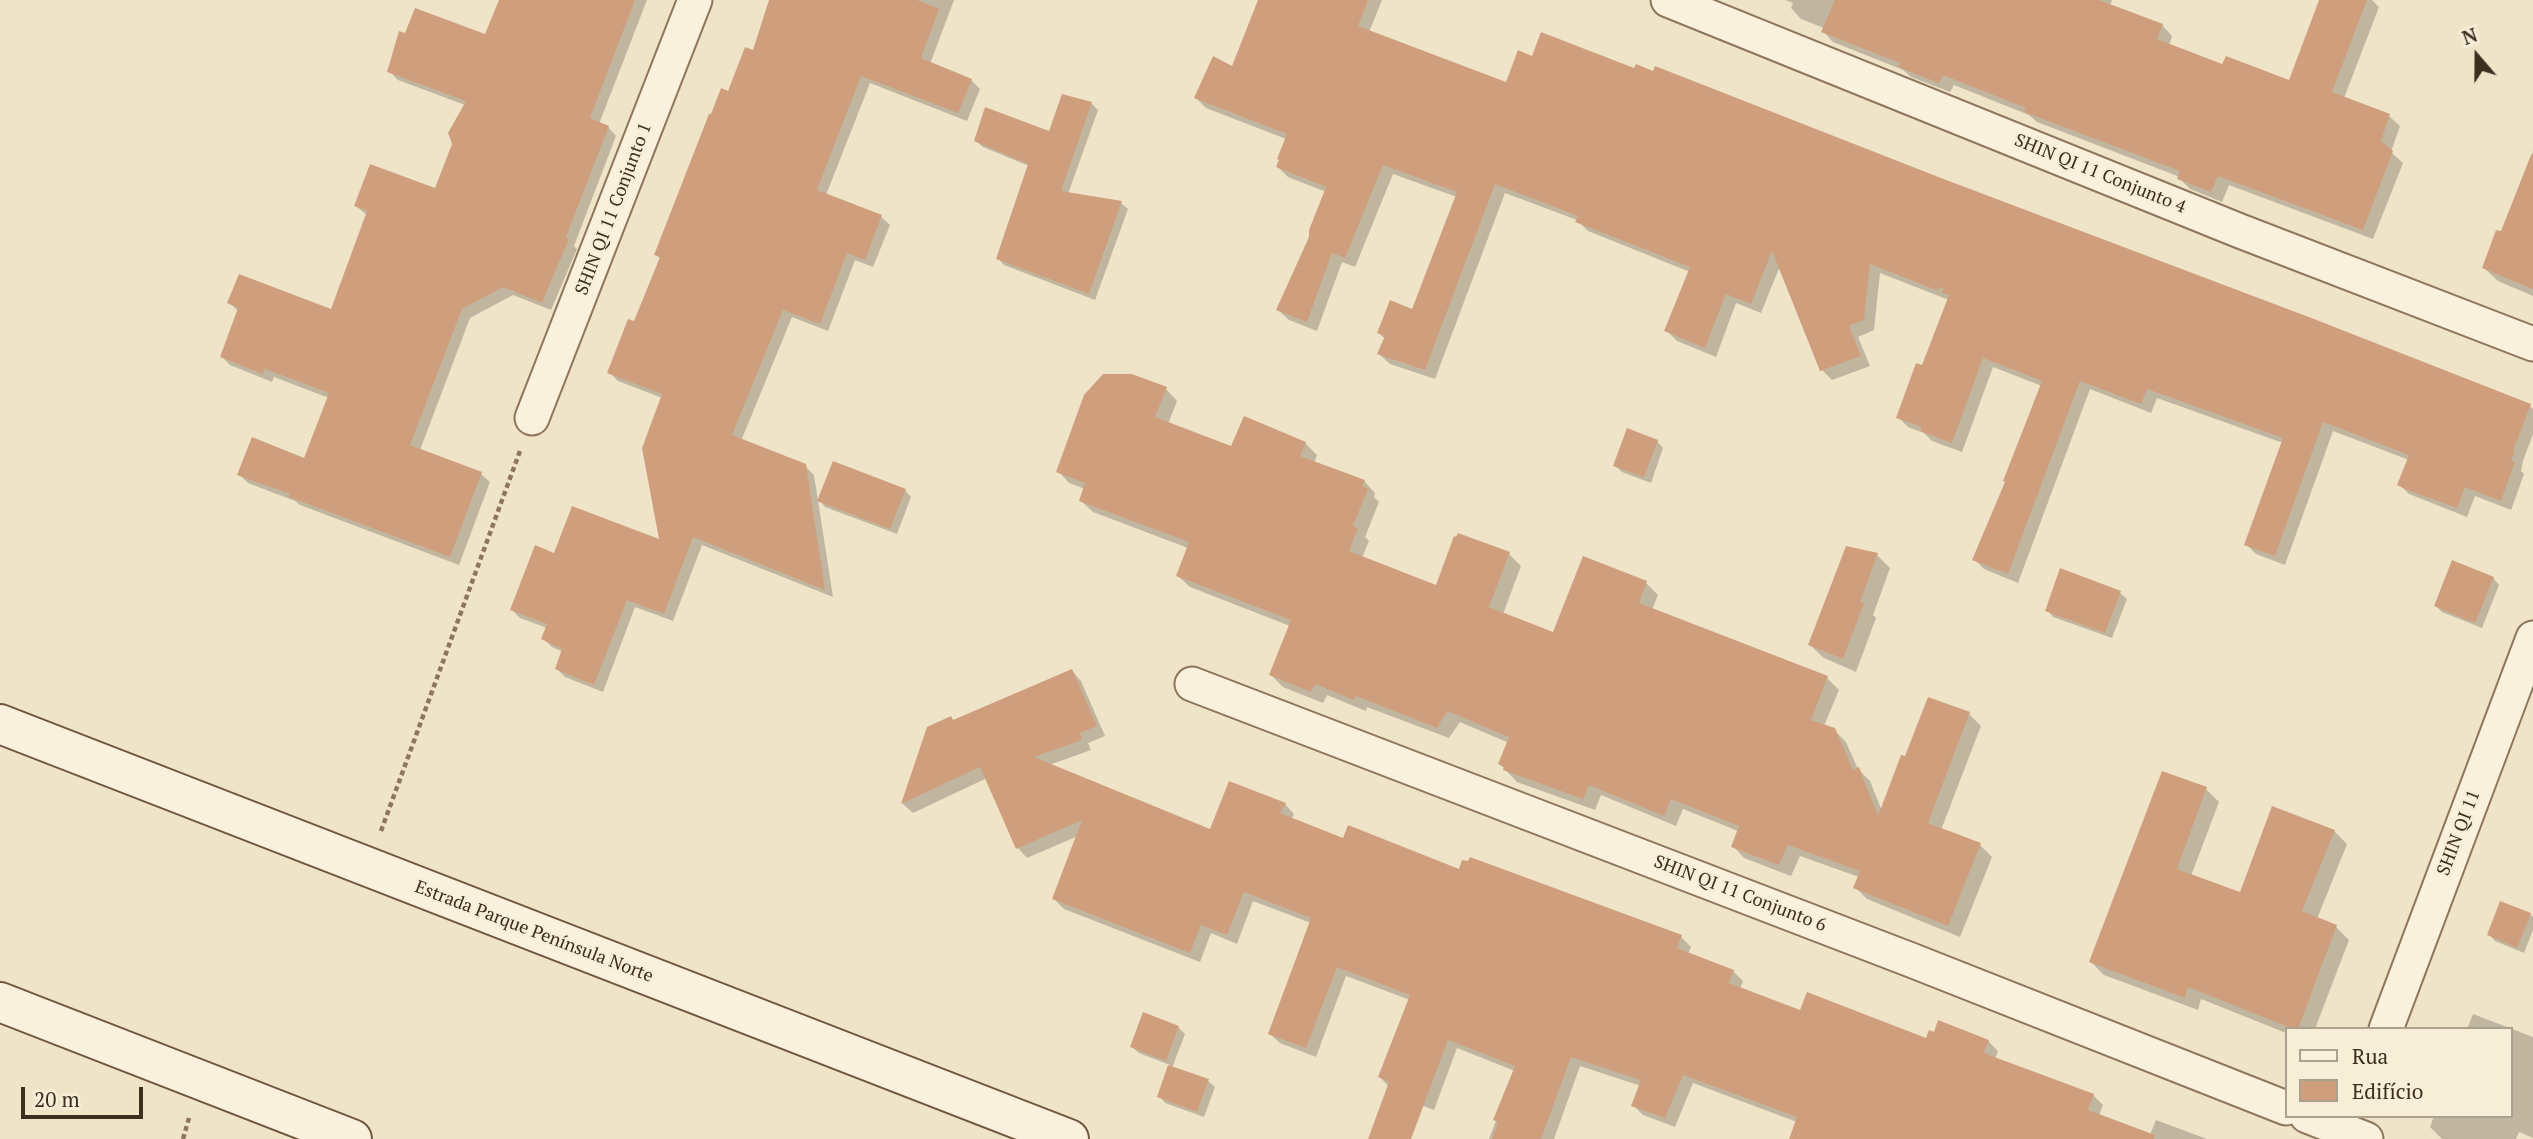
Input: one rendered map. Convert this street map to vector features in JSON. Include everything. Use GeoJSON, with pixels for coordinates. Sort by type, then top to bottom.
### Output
{"type":"FeatureCollection","features":[{"type":"Feature","properties":{"kind":"main road","name":"Estrada Parque Península Norte"},"geometry":{"type":"LineString","coordinates":[[0,724],[1069,1139]]}},
{"type":"Feature","properties":{"kind":"main road"},"geometry":{"type":"LineString","coordinates":[[0,1002],[352,1139]]}},
{"type":"Feature","properties":{"kind":"street","name":"SHIN QI 11 Conjunto 1"},"geometry":{"type":"LineString","coordinates":[[533,418],[695,0]]}},
{"type":"Feature","properties":{"kind":"street","name":"SHIN QI 11 Conjunto 4"},"geometry":{"type":"LineString","coordinates":[[1668,0],[2240,231],[2533,344]]}},
{"type":"Feature","properties":{"kind":"street","name":"SHIN QI 11"},"geometry":{"type":"LineString","coordinates":[[2387,1027],[2533,638]]}},
{"type":"Feature","properties":{"kind":"street","name":"SHIN QI 11 Conjunto 6"},"geometry":{"type":"LineString","coordinates":[[1192,684],[1898,955],[2284,1107]]}},
{"type":"Feature","properties":{"kind":"street"},"geometry":{"type":"LineString","coordinates":[[2313,1118],[2352,1132]]}},
{"type":"Feature","properties":{"kind":"path"},"geometry":{"type":"LineString","coordinates":[[368,868],[533,418]]}},
{"type":"Feature","properties":{"kind":"building"},"geometry":{"type":"Polygon","coordinates":[[[499,0],[635,0],[590,118],[609,126],[566,237],[569,239],[542,303],[503,287],[462,309],[410,445],[482,472],[450,557],[237,475],[252,437],[304,458],[329,393],[265,369],[263,374],[220,357],[238,308],[227,303],[239,274],[331,309],[367,211],[354,206],[370,164],[435,188],[452,144],[448,133],[466,101],[387,72],[399,31],[405,33],[415,8],[485,34],[499,0]]]}},
{"type":"Feature","properties":{"kind":"building"},"geometry":{"type":"Polygon","coordinates":[[[769,0],[917,0],[939,9],[921,58],[972,79],[958,113],[861,76],[817,190],[882,215],[865,260],[847,253],[820,324],[783,310],[732,435],[806,464],[825,590],[693,537],[664,614],[627,600],[594,685],[555,669],[562,649],[541,639],[547,624],[510,610],[535,545],[554,553],[572,506],[659,539],[642,448],[662,394],[607,373],[628,319],[634,321],[660,257],[654,255],[709,114],[721,88],[728,91],[745,47],[753,50],[769,0]]]}},
{"type":"Feature","properties":{"kind":"building"},"geometry":{"type":"Polygon","coordinates":[[[1258,0],[1368,0],[1358,26],[1506,82],[1518,50],[1532,56],[1541,32],[1634,68],[1636,64],[1653,71],[1655,66],[2531,404],[2513,451],[2511,460],[2515,462],[2501,501],[2465,487],[2457,508],[2405,489],[2397,485],[2409,455],[2323,422],[2275,556],[2244,545],[2283,438],[2147,389],[2141,404],[2080,381],[2008,574],[1972,560],[2005,482],[2003,481],[2042,381],[1983,358],[1952,443],[1920,431],[1922,427],[1896,418],[1916,363],[1922,365],[1949,295],[1942,293],[1944,287],[1936,290],[1870,264],[1864,320],[1849,326],[1861,356],[1820,371],[1772,251],[1751,304],[1726,294],[1705,348],[1664,331],[1690,267],[1575,222],[1578,216],[1495,184],[1425,370],[1377,354],[1385,336],[1377,333],[1390,300],[1412,309],[1457,192],[1383,165],[1345,258],[1332,253],[1307,322],[1276,310],[1309,237],[1309,230],[1326,187],[1276,167],[1287,134],[1194,98],[1213,56],[1232,66],[1258,0]]]}},
{"type":"Feature","properties":{"kind":"building"},"geometry":{"type":"Polygon","coordinates":[[[1835,0],[2099,0],[2163,24],[2157,39],[2222,64],[2226,56],[2289,80],[2319,0],[2367,0],[2332,92],[2390,114],[2381,141],[2393,151],[2363,230],[2218,176],[2211,192],[2177,179],[2180,171],[2024,112],[2026,108],[1943,75],[1939,83],[1898,67],[1900,63],[1821,32],[1835,0]]]}},
{"type":"Feature","properties":{"kind":"building"},"geometry":{"type":"Polygon","coordinates":[[[1062,94],[1092,102],[1061,191],[1122,201],[1089,294],[996,259],[1028,164],[974,141],[985,107],[1049,131],[1062,94]]]}},
{"type":"Feature","properties":{"kind":"building"},"geometry":{"type":"Polygon","coordinates":[[[2531,155],[2533,289],[2482,268],[2496,230],[2501,231],[2531,155]]]}},
{"type":"Feature","properties":{"kind":"building"},"geometry":{"type":"Polygon","coordinates":[[[1103,374],[1132,374],[1167,387],[1155,417],[1231,446],[1244,416],[1306,442],[1300,456],[1365,480],[1362,486],[1368,489],[1353,526],[1358,528],[1349,551],[1436,585],[1454,536],[1458,533],[1510,552],[1489,607],[1553,632],[1583,556],[1647,581],[1639,603],[1828,676],[1811,720],[1835,728],[1853,770],[1859,767],[1878,816],[1901,755],[1905,756],[1928,697],[1970,712],[1928,823],[1981,843],[1948,926],[1853,888],[1860,871],[1788,845],[1779,865],[1731,847],[1739,826],[1671,799],[1664,816],[1589,785],[1583,799],[1503,770],[1504,767],[1498,764],[1509,737],[1447,711],[1437,728],[1356,696],[1354,700],[1315,684],[1311,692],[1269,675],[1291,620],[1176,576],[1189,542],[1079,501],[1085,483],[1056,472],[1084,395],[1103,374]]]}},
{"type":"Feature","properties":{"kind":"building"},"geometry":{"type":"Polygon","coordinates":[[[1627,428],[1658,440],[1644,477],[1613,466],[1627,428]]]}},
{"type":"Feature","properties":{"kind":"building"},"geometry":{"type":"Polygon","coordinates":[[[833,461],[906,489],[890,529],[817,501],[833,461]]]}},
{"type":"Feature","properties":{"kind":"building"},"geometry":{"type":"Polygon","coordinates":[[[1846,546],[1878,553],[1860,602],[1864,603],[1843,659],[1808,645],[1846,546]]]}},
{"type":"Feature","properties":{"kind":"building"},"geometry":{"type":"Polygon","coordinates":[[[2452,560],[2494,577],[2475,623],[2434,606],[2452,560]]]}},
{"type":"Feature","properties":{"kind":"building"},"geometry":{"type":"Polygon","coordinates":[[[2060,568],[2121,591],[2105,633],[2045,611],[2060,568]]]}},
{"type":"Feature","properties":{"kind":"building"},"geometry":{"type":"Polygon","coordinates":[[[1072,669],[1097,726],[1080,733],[1082,740],[1034,757],[1210,829],[1229,781],[1286,803],[1280,813],[1343,838],[1348,825],[1459,869],[1462,860],[1468,861],[1470,857],[1682,935],[1677,948],[1734,970],[1729,983],[1800,1010],[1807,992],[1926,1038],[1929,1030],[1934,1032],[1938,1020],[1989,1040],[1984,1052],[1989,1055],[2094,1094],[2088,1110],[2155,1135],[2154,1139],[1789,1139],[1797,1117],[1683,1075],[1665,1118],[1631,1106],[1641,1080],[1571,1057],[1541,1139],[1492,1139],[1498,1122],[1493,1120],[1515,1066],[1448,1040],[1411,1139],[1368,1139],[1389,1082],[1378,1077],[1410,995],[1337,967],[1306,1048],[1268,1034],[1311,918],[1244,892],[1227,935],[1201,925],[1190,953],[1052,899],[1082,820],[1016,849],[980,767],[901,804],[927,727],[951,716],[953,720],[1072,669]]]}},
{"type":"Feature","properties":{"kind":"building"},"geometry":{"type":"Polygon","coordinates":[[[2162,771],[2207,787],[2177,869],[2240,892],[2272,806],[2335,830],[2302,911],[2337,925],[2299,1027],[2288,1027],[2188,987],[2185,998],[2089,962],[2162,771]]]}},
{"type":"Feature","properties":{"kind":"building"},"geometry":{"type":"Polygon","coordinates":[[[2500,901],[2531,913],[2517,948],[2487,935],[2500,901]]]}},
{"type":"Feature","properties":{"kind":"building"},"geometry":{"type":"Polygon","coordinates":[[[1143,1012],[1179,1026],[1166,1061],[1130,1047],[1143,1012]]]}},
{"type":"Feature","properties":{"kind":"building"},"geometry":{"type":"Polygon","coordinates":[[[1168,1065],[1209,1079],[1197,1112],[1157,1097],[1168,1065]]]}}]}
